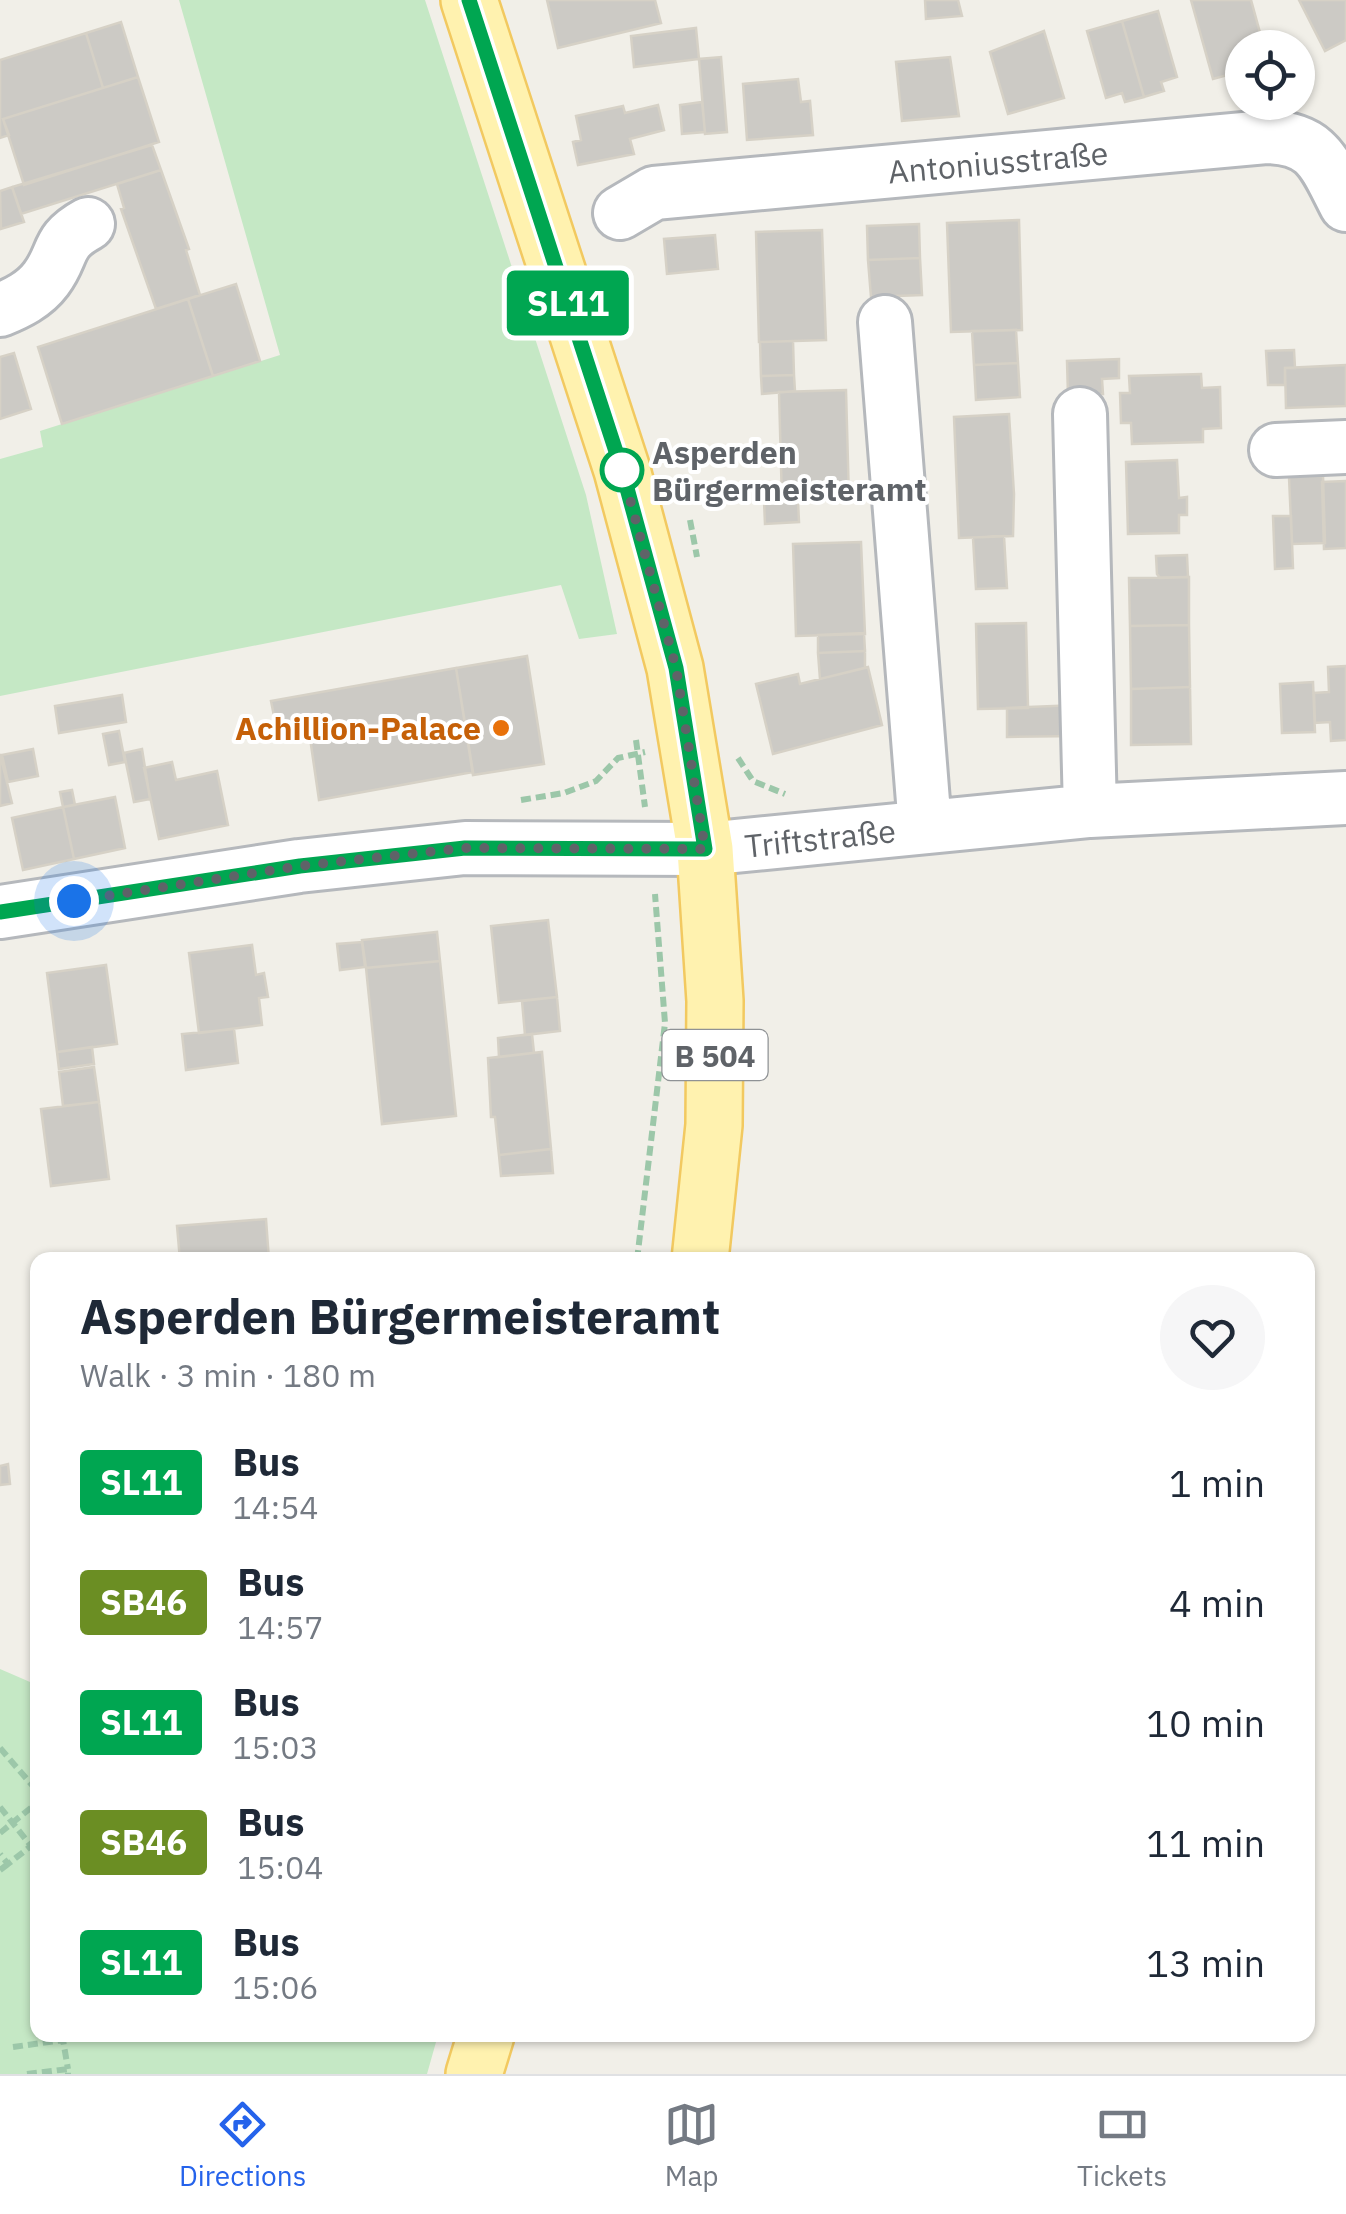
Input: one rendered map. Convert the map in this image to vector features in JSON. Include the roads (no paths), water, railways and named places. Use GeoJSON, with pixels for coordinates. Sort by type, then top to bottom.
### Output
{"type":"FeatureCollection","features":[{"type":"Feature","properties":{"kind":"main road","name":"B 504"},"geometry":{"type":"LineString","coordinates":[[469,0],[622,470],[676,668],[705,849],[715,1001],[714,1107],[701,1252]]}},
{"type":"Feature","properties":{"kind":"main road"},"geometry":{"type":"LineString","coordinates":[[474,2074],[484,2042]]}},
{"type":"Feature","properties":{"kind":"street","name":"Antoniusstraße"},"geometry":{"type":"LineString","coordinates":[[620,213],[654,194],[1266,137],[1287,137],[1318,151],[1346,204]]}},
{"type":"Feature","properties":{"kind":"street"},"geometry":{"type":"LineString","coordinates":[[0,310],[25,300],[47,278],[69,234],[88,224]]}},
{"type":"Feature","properties":{"kind":"street","name":"Triftstraße"},"geometry":{"type":"LineString","coordinates":[[885,322],[925,827]]}},
{"type":"Feature","properties":{"kind":"street"},"geometry":{"type":"LineString","coordinates":[[1080,414],[1090,811]]}},
{"type":"Feature","properties":{"kind":"street"},"geometry":{"type":"LineString","coordinates":[[1276,450],[1346,447]]}},
{"type":"Feature","properties":{"kind":"street","name":"Triftstraße"},"geometry":{"type":"LineString","coordinates":[[0,912],[300,866],[447,850],[705,849],[1090,811],[1346,798]]}},
{"type":"Feature","properties":{"kind":"place","name":"Asperden Bürgermeisteramt"},"geometry":{"type":"Point","coordinates":[622,470]}},
{"type":"Feature","properties":{"kind":"place","name":"Achillion-Palace"},"geometry":{"type":"Point","coordinates":[501,728]}}]}
